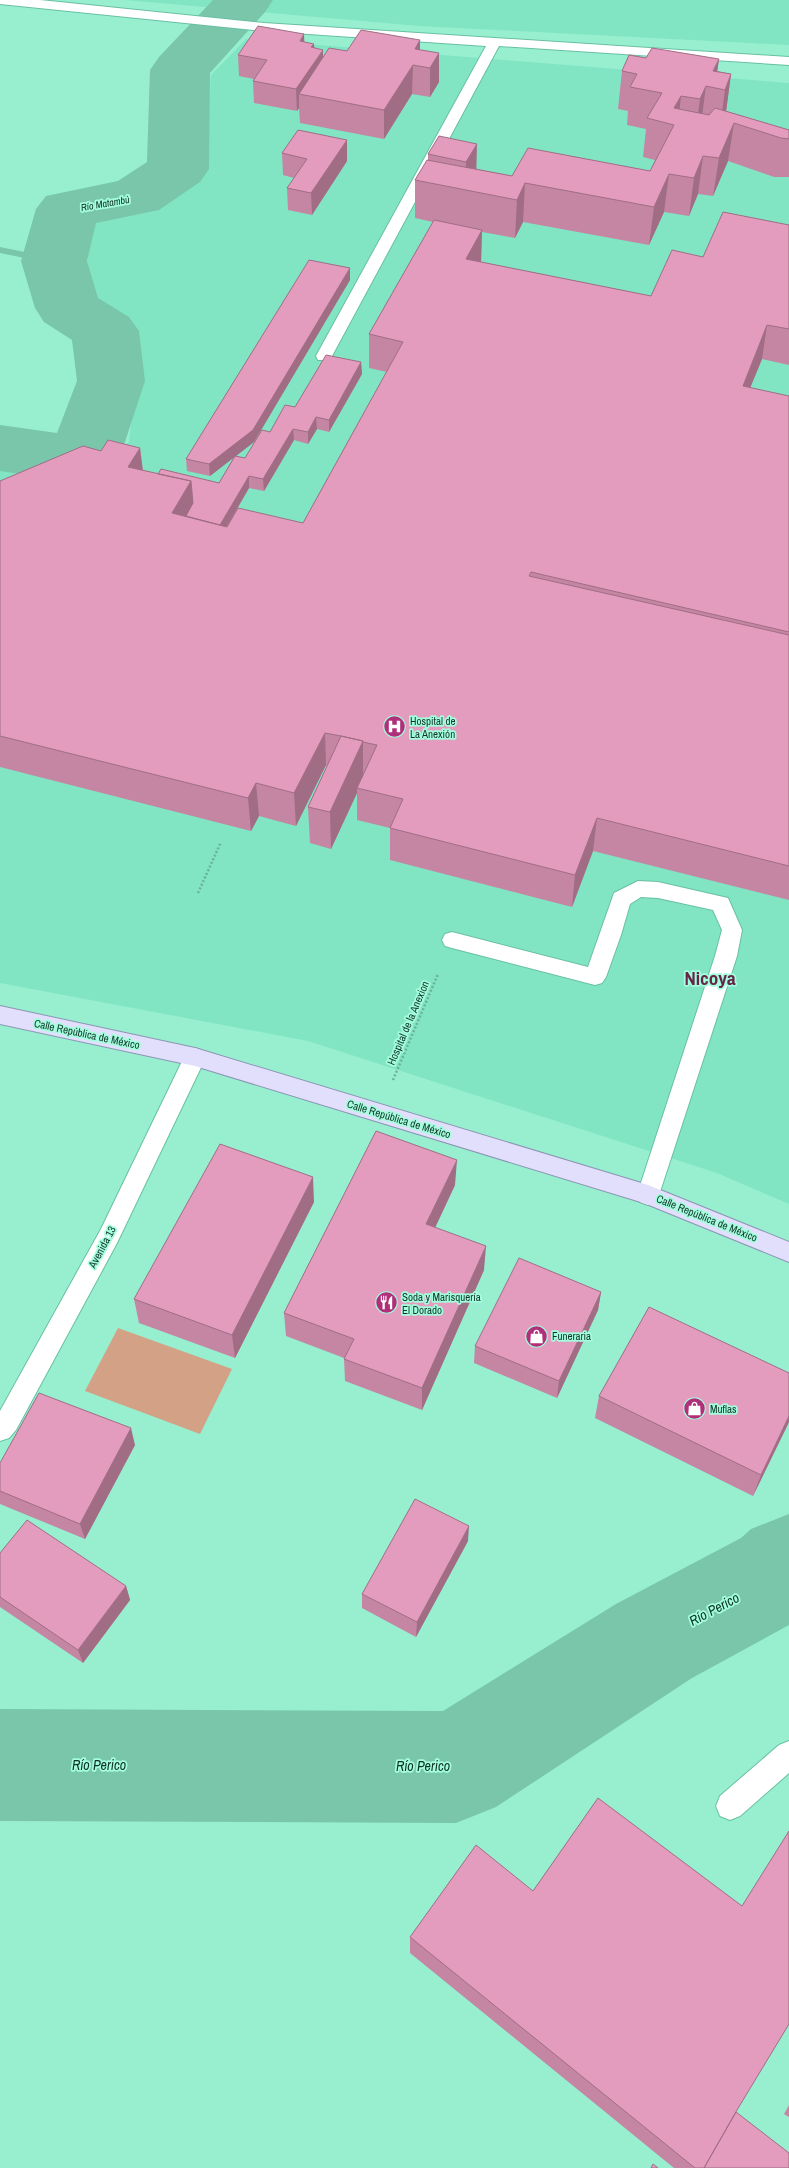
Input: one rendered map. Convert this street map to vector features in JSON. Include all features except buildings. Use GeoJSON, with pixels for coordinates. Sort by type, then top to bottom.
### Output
{"type":"FeatureCollection","features":[{"type":"Feature","properties":{"kind":"main road","name":"Calle República de México"},"geometry":{"type":"LineString","coordinates":[[0,1015],[195,1057],[648,1195],[789,1252]]}},
{"type":"Feature","properties":{"kind":"street"},"geometry":{"type":"LineString","coordinates":[[0,0],[79,4],[190,20],[264,27],[789,61]]}},
{"type":"Feature","properties":{"kind":"street"},"geometry":{"type":"LineString","coordinates":[[324,356],[494,43]]}},
{"type":"Feature","properties":{"kind":"street"},"geometry":{"type":"LineString","coordinates":[[452,940],[595,977],[611,935],[621,898],[638,890],[658,890],[721,904],[732,930],[726,956],[648,1195]]}},
{"type":"Feature","properties":{"kind":"street","name":"Avenida 13"},"geometry":{"type":"LineString","coordinates":[[0,1430],[7,1422],[109,1236],[195,1057]]}},
{"type":"Feature","properties":{"kind":"street"},"geometry":{"type":"LineString","coordinates":[[730,1806],[789,1754]]}},
{"type":"Feature","properties":{"kind":"path"},"geometry":{"type":"LineString","coordinates":[[198,894],[221,842]]}},
{"type":"Feature","properties":{"kind":"path","name":"Hospital de la Anexion"},"geometry":{"type":"LineString","coordinates":[[379,1113],[452,940]]}},
{"type":"Feature","properties":{"kind":"shaded area"},"geometry":{"type":"Polygon","coordinates":[[[125,0],[789,0],[789,45],[419,26],[125,0]]]}},
{"type":"Feature","properties":{"kind":"shaded area","name":"Hospital de La Anexión"},"geometry":{"type":"Polygon","coordinates":[[[246,39],[789,83],[789,1204],[717,1173],[308,1041],[0,983],[0,466],[88,470],[129,442],[137,367],[123,320],[86,299],[89,224],[143,210],[203,168],[211,75],[246,39]]]}},
{"type":"Feature","properties":{"kind":"shaded area"},"geometry":{"type":"Polygon","coordinates":[[[118,1328],[232,1369],[200,1434],[85,1391],[118,1328]]]}},
{"type":"Feature","properties":{"kind":"waterway","name":"Río Matambú"},"geometry":{"type":"LineString","coordinates":[[0,448],[53,456],[85,454],[111,381],[105,331],[68,308],[54,261],[68,209],[137,197],[178,169],[180,70],[245,0]]}},
{"type":"Feature","properties":{"kind":"waterway"},"geometry":{"type":"LineString","coordinates":[[0,250],[54,261]]}},
{"type":"Feature","properties":{"kind":"waterway","name":"Río Perico"},"geometry":{"type":"LineString","coordinates":[[0,1765],[456,1767],[654,1641],[779,1574],[789,1565]]}},
{"type":"Feature","properties":{"kind":"place","name":"Hospital de La Anexión"},"geometry":{"type":"Point","coordinates":[394,727]}},
{"type":"Feature","properties":{"kind":"place","name":"Soda y Marisquería El Dorado"},"geometry":{"type":"Point","coordinates":[386,1303]}},
{"type":"Feature","properties":{"kind":"place","name":"Funeraria"},"geometry":{"type":"Point","coordinates":[536,1336]}},
{"type":"Feature","properties":{"kind":"place","name":"Muflas"},"geometry":{"type":"Point","coordinates":[695,1409]}},
{"type":"Feature","properties":{"kind":"district","name":"Nicoya"},"geometry":{"type":"Point","coordinates":[710,978]}}]}
